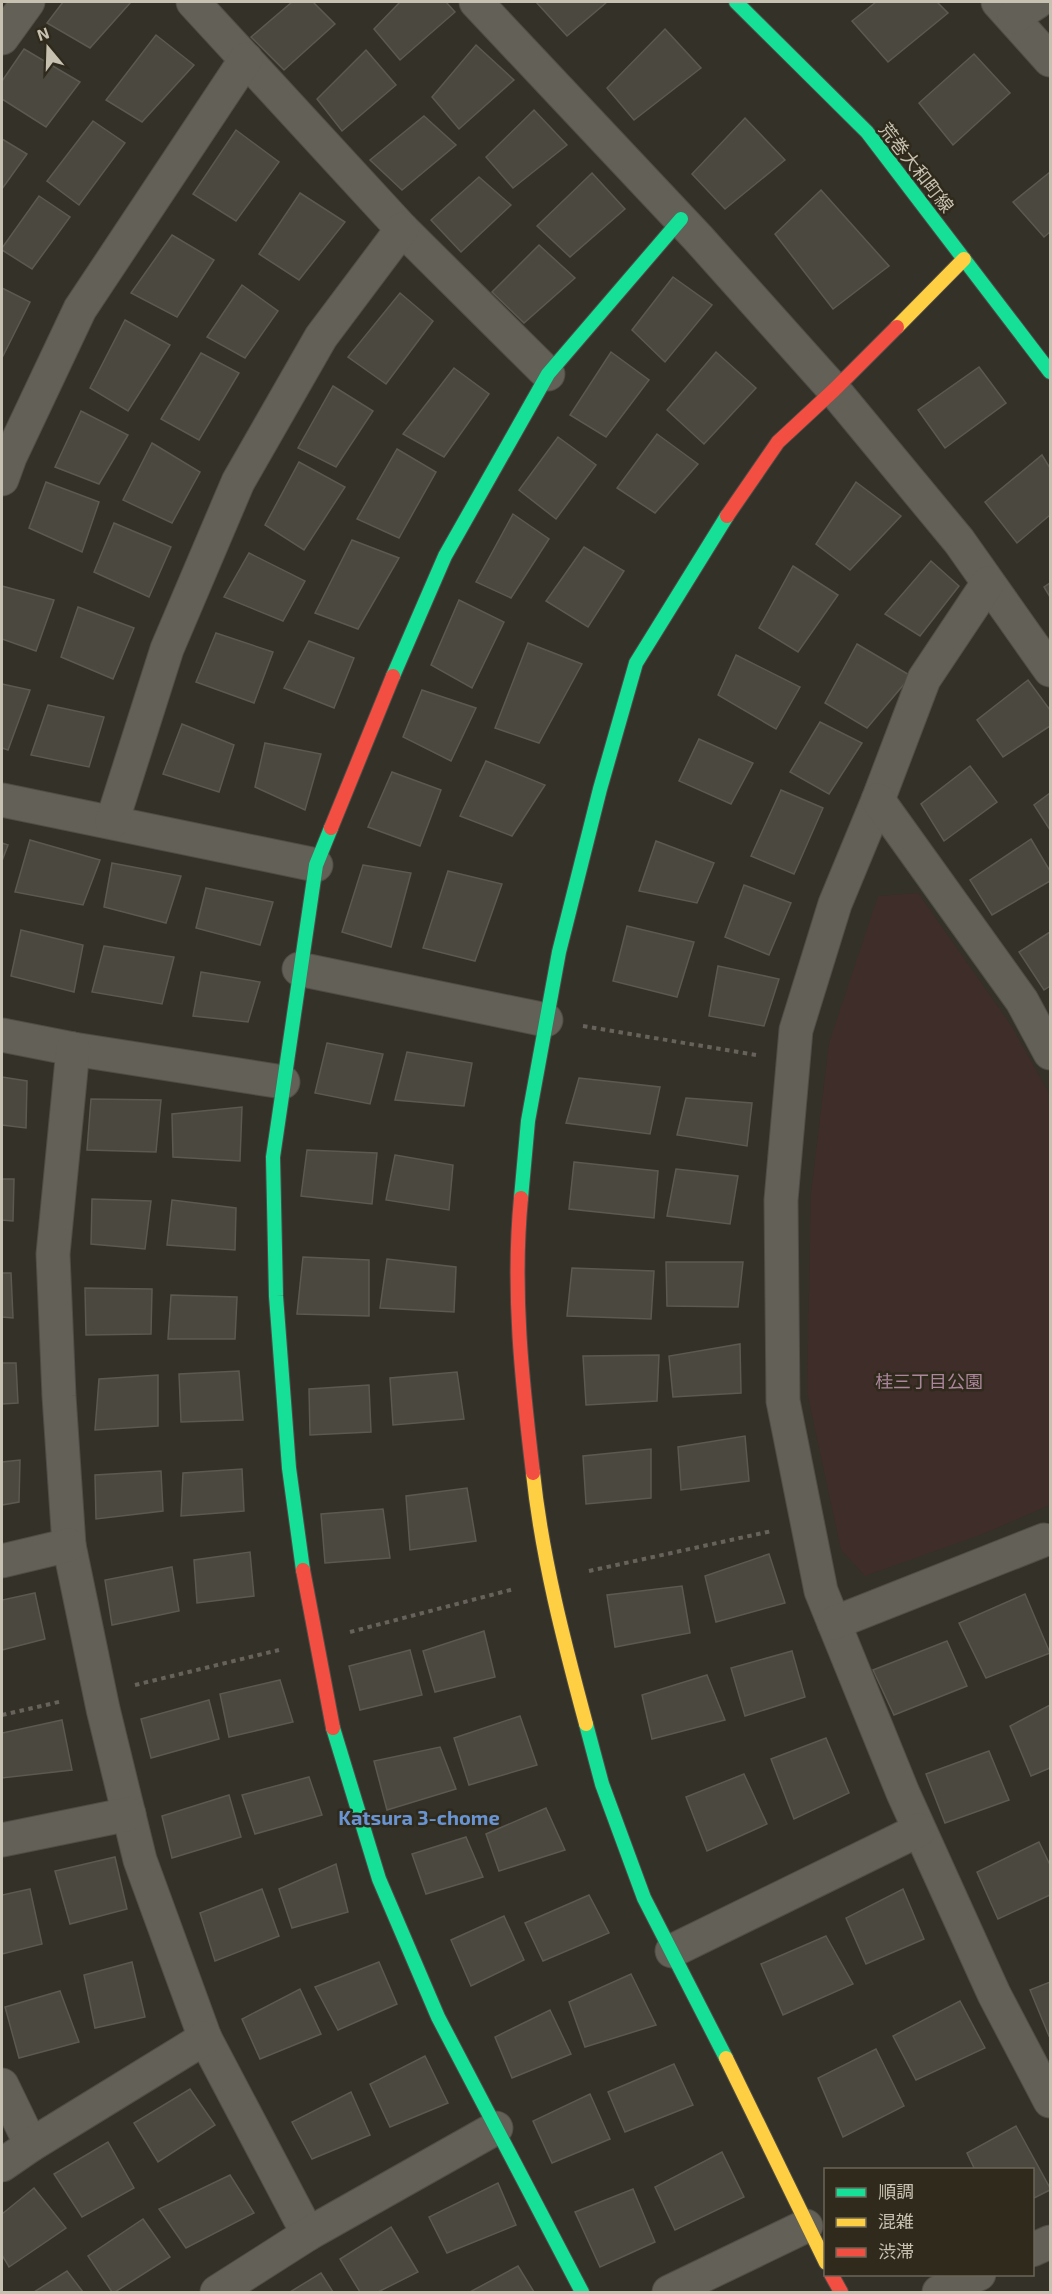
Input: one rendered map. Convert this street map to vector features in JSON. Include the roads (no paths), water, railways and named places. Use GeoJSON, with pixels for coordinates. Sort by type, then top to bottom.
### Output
{"type":"FeatureCollection","features":[{"type":"Feature","properties":{"kind":"street"},"geometry":{"type":"LineString","coordinates":[[2,38],[28,2]]}},
{"type":"Feature","properties":{"kind":"street"},"geometry":{"type":"LineString","coordinates":[[193,2],[402,229],[548,374]]}},
{"type":"Feature","properties":{"kind":"street"},"geometry":{"type":"LineString","coordinates":[[476,2],[681,219],[834,390],[959,541],[1050,670]]}},
{"type":"Feature","properties":{"kind":"street","name":"荒巻大和町線"},"geometry":{"type":"LineString","coordinates":[[736,2],[867,132],[1050,372]]}},
{"type":"Feature","properties":{"kind":"street"},"geometry":{"type":"LineString","coordinates":[[1016,7],[1050,60]]}},
{"type":"Feature","properties":{"kind":"street"},"geometry":{"type":"LineString","coordinates":[[2,479],[80,309],[246,59]]}},
{"type":"Feature","properties":{"kind":"street"},"geometry":{"type":"LineString","coordinates":[[582,2292],[438,2017],[379,1879],[334,1734],[307,1600],[289,1468],[276,1296],[273,1157],[316,865],[379,709],[445,556],[548,374],[681,219]]}},
{"type":"Feature","properties":{"kind":"street"},"geometry":{"type":"LineString","coordinates":[[112,822],[167,649],[238,482],[321,337],[402,229]]}},
{"type":"Feature","properties":{"kind":"street"},"geometry":{"type":"LineString","coordinates":[[824,2261],[727,2060],[644,1898],[602,1784],[566,1651],[536,1502],[520,1364],[518,1227],[528,1121],[567,917],[636,663],[716,533],[778,442],[834,390],[964,259]]}},
{"type":"Feature","properties":{"kind":"street"},"geometry":{"type":"LineString","coordinates":[[988,583],[924,679],[835,904],[796,1030],[781,1200],[783,1401],[821,1591],[920,1830],[994,1994],[1050,2101]]}},
{"type":"Feature","properties":{"kind":"street"},"geometry":{"type":"LineString","coordinates":[[2,800],[316,865]]}},
{"type":"Feature","properties":{"kind":"street"},"geometry":{"type":"LineString","coordinates":[[878,800],[1022,1001],[1050,1053]]}},
{"type":"Feature","properties":{"kind":"street"},"geometry":{"type":"LineString","coordinates":[[299,969],[546,1020]]}},
{"type":"Feature","properties":{"kind":"street"},"geometry":{"type":"LineString","coordinates":[[2,1035],[73,1049],[283,1082]]}},
{"type":"Feature","properties":{"kind":"street"},"geometry":{"type":"LineString","coordinates":[[73,1049],[53,1254],[59,1396],[69,1545],[100,1693],[140,1860],[205,2038],[308,2234]]}},
{"type":"Feature","properties":{"kind":"street"},"geometry":{"type":"LineString","coordinates":[[834,1623],[1048,1544]]}},
{"type":"Feature","properties":{"kind":"street"},"geometry":{"type":"LineString","coordinates":[[2,1561],[69,1545]]}},
{"type":"Feature","properties":{"kind":"street"},"geometry":{"type":"LineString","coordinates":[[2,1840],[129,1814]]}},
{"type":"Feature","properties":{"kind":"street"},"geometry":{"type":"LineString","coordinates":[[672,1951],[920,1830]]}},
{"type":"Feature","properties":{"kind":"street"},"geometry":{"type":"LineString","coordinates":[[2,2165],[205,2038]]}},
{"type":"Feature","properties":{"kind":"street"},"geometry":{"type":"LineString","coordinates":[[2,2085],[31,2145]]}},
{"type":"Feature","properties":{"kind":"street"},"geometry":{"type":"LineString","coordinates":[[217,2292],[308,2234],[496,2128]]}},
{"type":"Feature","properties":{"kind":"street"},"geometry":{"type":"LineString","coordinates":[[669,2292],[806,2226]]}},
{"type":"Feature","properties":{"kind":"street"},"geometry":{"type":"LineString","coordinates":[[1034,2249],[1050,2242]]}},
{"type":"Feature","properties":{"kind":"street"},"geometry":{"type":"LineString","coordinates":[[832,2276],[841,2292]]}},
{"type":"Feature","properties":{"kind":"street"},"geometry":{"type":"LineString","coordinates":[[939,2292],[975,2276]]}},
{"type":"Feature","properties":{"kind":"district","name":"Katsura 3-chome"},"geometry":{"type":"Point","coordinates":[419,1818]}},
{"type":"Feature","properties":{"kind":"park label","name":"桂三丁目公園"},"geometry":{"type":"Point","coordinates":[929,1382]}}]}
